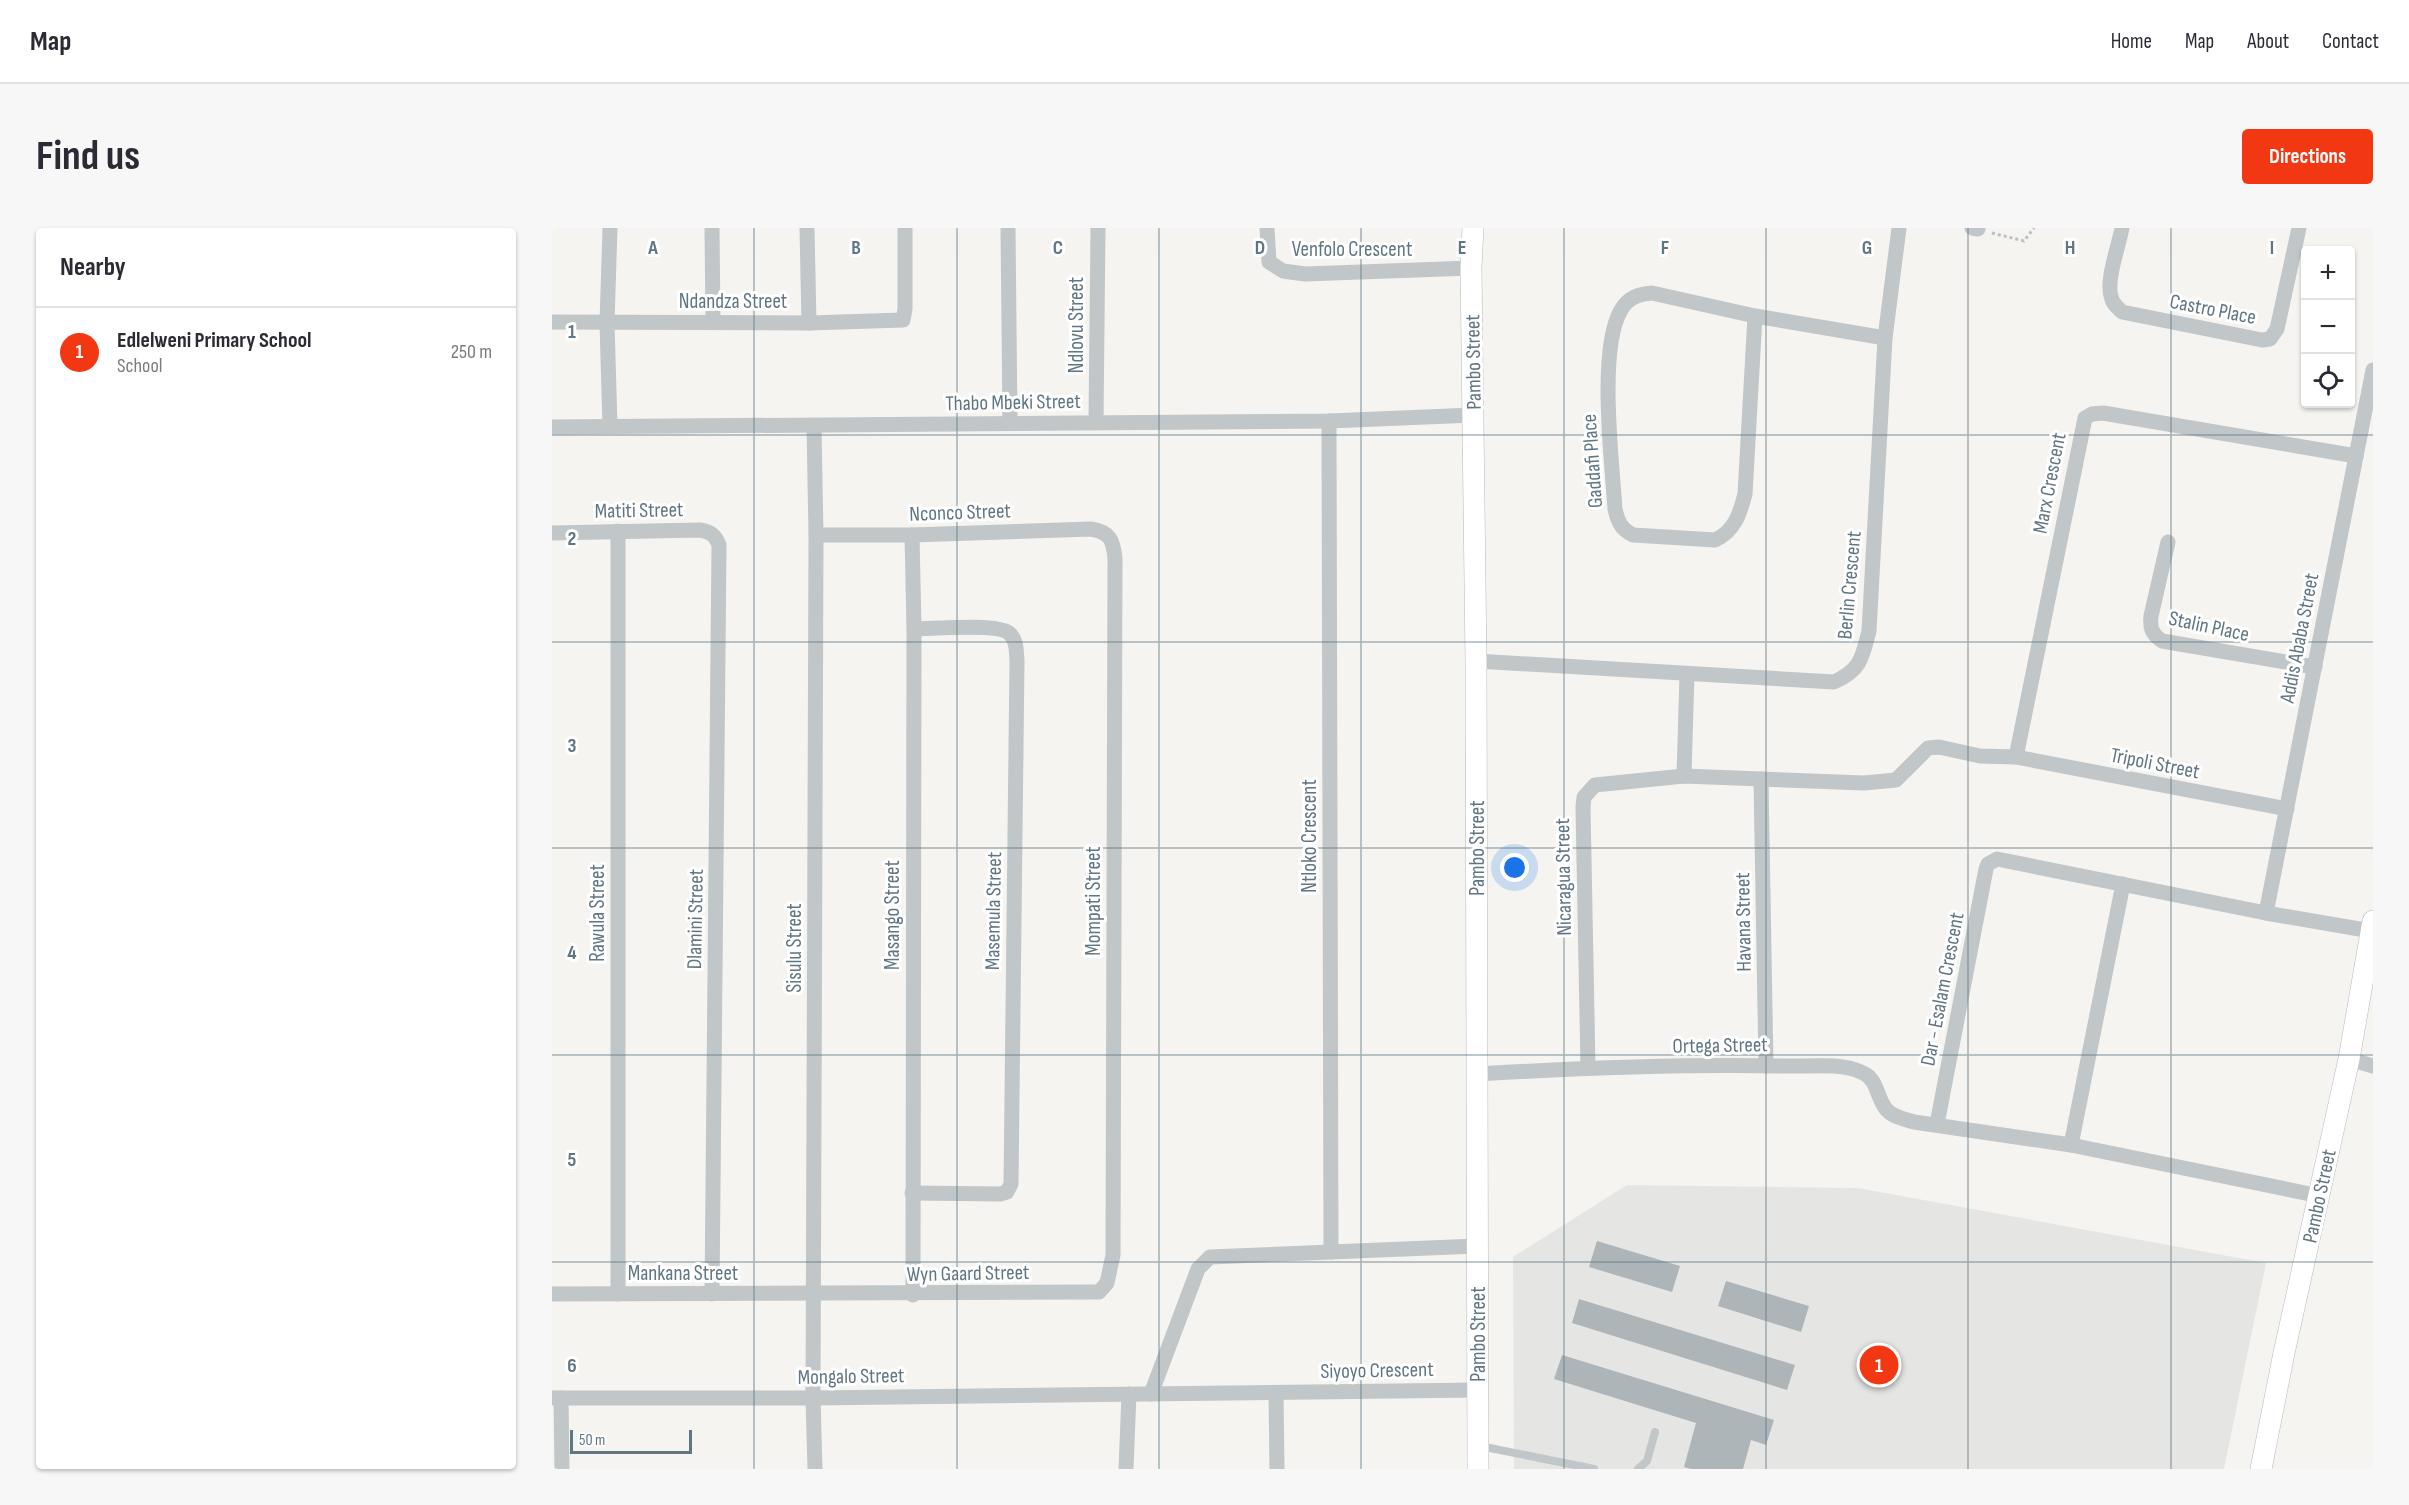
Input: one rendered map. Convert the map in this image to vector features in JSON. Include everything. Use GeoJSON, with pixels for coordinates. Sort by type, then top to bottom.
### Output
{"type":"FeatureCollection","features":[{"type":"Feature","properties":{"kind":"street"},"geometry":{"type":"LineString","coordinates":[[610,228],[608,322],[610,426]]}},
{"type":"Feature","properties":{"kind":"street"},"geometry":{"type":"LineString","coordinates":[[712,228],[713,321]]}},
{"type":"Feature","properties":{"kind":"street"},"geometry":{"type":"LineString","coordinates":[[807,228],[809,323]]}},
{"type":"Feature","properties":{"kind":"street","name":"Ndandza Street"},"geometry":{"type":"LineString","coordinates":[[552,322],[809,323],[903,320],[905,228]]}},
{"type":"Feature","properties":{"kind":"street"},"geometry":{"type":"LineString","coordinates":[[1008,228],[1010,423]]}},
{"type":"Feature","properties":{"kind":"street","name":"Ndlovu Street"},"geometry":{"type":"LineString","coordinates":[[1096,422],[1098,228]]}},
{"type":"Feature","properties":{"kind":"street","name":"Venfolo Crescent"},"geometry":{"type":"LineString","coordinates":[[1267,228],[1269,262],[1283,271],[1305,274],[1472,268]]}},
{"type":"Feature","properties":{"kind":"street","name":"Pambo Street"},"geometry":{"type":"LineString","coordinates":[[1473,228],[1478,1469]]}},
{"type":"Feature","properties":{"kind":"street","name":"Berlin Crescent"},"geometry":{"type":"LineString","coordinates":[[1476,661],[1834,682],[1852,673],[1858,666],[1869,631],[1885,338],[1899,228]]}},
{"type":"Feature","properties":{"kind":"street","name":"Castro Place"},"geometry":{"type":"LineString","coordinates":[[2122,228],[2110,284],[2110,295],[2122,312],[2262,340],[2270,339],[2277,329],[2299,228]]}},
{"type":"Feature","properties":{"kind":"street","name":"Gaddafi Place"},"geometry":{"type":"LineString","coordinates":[[1755,316],[1745,494],[1740,514],[1733,527],[1725,536],[1715,540],[1633,535],[1623,530],[1617,521],[1615,509],[1609,415],[1610,348],[1620,310],[1635,296],[1652,293],[1755,316],[1885,338]]}},
{"type":"Feature","properties":{"kind":"street","name":"Addis Ababa Street"},"geometry":{"type":"LineString","coordinates":[[2266,913],[2373,370]]}},
{"type":"Feature","properties":{"kind":"street","name":"Marx Crescent"},"geometry":{"type":"LineString","coordinates":[[2016,757],[2085,418],[2092,414],[2103,413],[2356,456]]}},
{"type":"Feature","properties":{"kind":"street","name":"Thabo Mbeki Street"},"geometry":{"type":"LineString","coordinates":[[552,427],[1329,421],[1474,415]]}},
{"type":"Feature","properties":{"kind":"street","name":"Ntloko Crescent"},"geometry":{"type":"LineString","coordinates":[[1329,421],[1331,1252]]}},
{"type":"Feature","properties":{"kind":"street","name":"Sisulu Street"},"geometry":{"type":"LineString","coordinates":[[814,426],[816,535],[813,1398],[815,1469]]}},
{"type":"Feature","properties":{"kind":"street","name":"Nconco Street"},"geometry":{"type":"LineString","coordinates":[[816,535],[912,535],[1091,529],[1105,532]]}},
{"type":"Feature","properties":{"kind":"street","name":"Matiti Street"},"geometry":{"type":"LineString","coordinates":[[552,533],[700,530],[716,537],[719,545]]}},
{"type":"Feature","properties":{"kind":"street","name":"Rawula Street"},"geometry":{"type":"LineString","coordinates":[[618,531],[618,1294]]}},
{"type":"Feature","properties":{"kind":"street","name":"Mompati Street"},"geometry":{"type":"LineString","coordinates":[[1105,532],[1113,540],[1115,558],[1113,1255],[1110,1273]]}},
{"type":"Feature","properties":{"kind":"street","name":"Masango Street"},"geometry":{"type":"LineString","coordinates":[[912,535],[914,629],[913,1294]]}},
{"type":"Feature","properties":{"kind":"street","name":"Stalin Place"},"geometry":{"type":"LineString","coordinates":[[2168,542],[2151,616],[2150,628],[2153,635],[2162,641],[2315,667]]}},
{"type":"Feature","properties":{"kind":"street","name":"Dlamini Street"},"geometry":{"type":"LineString","coordinates":[[712,1294],[719,545]]}},
{"type":"Feature","properties":{"kind":"street","name":"Masemula Street"},"geometry":{"type":"LineString","coordinates":[[912,1193],[1000,1194],[1006,1192],[1011,1184],[1017,660],[1015,640],[1008,632],[1000,629],[914,629]]}},
{"type":"Feature","properties":{"kind":"street"},"geometry":{"type":"LineString","coordinates":[[1684,776],[1687,674]]}},
{"type":"Feature","properties":{"kind":"street","name":"Tripoli Street"},"geometry":{"type":"LineString","coordinates":[[1761,779],[1891,782],[1902,776],[1921,753],[1933,748],[1980,756],[2016,757],[2287,809]]}},
{"type":"Feature","properties":{"kind":"street","name":"Nicaragua Street"},"geometry":{"type":"LineString","coordinates":[[1588,1068],[1584,797],[1595,785],[1604,782],[1684,776],[1761,779]]}},
{"type":"Feature","properties":{"kind":"street","name":"Havana Street"},"geometry":{"type":"LineString","coordinates":[[1761,779],[1766,1066]]}},
{"type":"Feature","properties":{"kind":"street","name":"Dar - Esalam Crescent"},"geometry":{"type":"LineString","coordinates":[[1937,1124],[1988,864],[1997,859],[2266,913],[2372,926]]}},
{"type":"Feature","properties":{"kind":"street"},"geometry":{"type":"LineString","coordinates":[[2071,1145],[2123,884]]}},
{"type":"Feature","properties":{"kind":"street","name":"Pambo Street"},"geometry":{"type":"LineString","coordinates":[[2261,1469],[2284,1353],[2349,1059],[2372,926]]}},
{"type":"Feature","properties":{"kind":"street"},"geometry":{"type":"LineString","coordinates":[[2349,1059],[2373,1065]]}},
{"type":"Feature","properties":{"kind":"street","name":"Ortega Street"},"geometry":{"type":"LineString","coordinates":[[1478,1074],[1588,1068],[1845,1067],[1863,1072],[1875,1084],[1886,1109],[1895,1116],[1914,1122],[1937,1124]]}},
{"type":"Feature","properties":{"kind":"street"},"geometry":{"type":"LineString","coordinates":[[1937,1124],[2071,1145],[2320,1196]]}},
{"type":"Feature","properties":{"kind":"street"},"geometry":{"type":"LineString","coordinates":[[1151,1394],[1198,1269],[1205,1261],[1215,1256],[1477,1246]]}},
{"type":"Feature","properties":{"kind":"street","name":"Wyn Gaard Street"},"geometry":{"type":"LineString","coordinates":[[815,1294],[1099,1292],[1107,1283],[1110,1273]]}},
{"type":"Feature","properties":{"kind":"street","name":"Mankana Street"},"geometry":{"type":"LineString","coordinates":[[552,1294],[815,1294]]}},
{"type":"Feature","properties":{"kind":"street","name":"Siyoyo Crescent"},"geometry":{"type":"LineString","coordinates":[[1151,1394],[1478,1390]]}},
{"type":"Feature","properties":{"kind":"street"},"geometry":{"type":"LineString","coordinates":[[1276,1392],[1277,1469]]}},
{"type":"Feature","properties":{"kind":"street"},"geometry":{"type":"LineString","coordinates":[[1126,1469],[1129,1394]]}},
{"type":"Feature","properties":{"kind":"street","name":"Mongalo Street"},"geometry":{"type":"LineString","coordinates":[[557,1398],[1151,1394]]}},
{"type":"Feature","properties":{"kind":"street"},"geometry":{"type":"LineString","coordinates":[[557,1398],[562,1469]]}},
{"type":"Feature","properties":{"kind":"lane"},"geometry":{"type":"LineString","coordinates":[[1638,1469],[1647,1461],[1655,1432]]}},
{"type":"Feature","properties":{"kind":"lane"},"geometry":{"type":"LineString","coordinates":[[1479,1446],[1594,1469]]}},
{"type":"Feature","properties":{"kind":"path"},"geometry":{"type":"LineString","coordinates":[[1975,229],[2025,241],[2034,228]]}},
{"type":"Feature","properties":{"kind":"shaded area"},"geometry":{"type":"Polygon","coordinates":[[[1627,1185],[1858,1188],[2266,1263],[2224,1469],[1514,1469],[1513,1257],[1627,1185]]]}},
{"type":"Feature","properties":{"kind":"building"},"geometry":{"type":"Polygon","coordinates":[[[1597,1241],[1680,1266],[1672,1292],[1589,1267],[1597,1241]]]}},
{"type":"Feature","properties":{"kind":"building"},"geometry":{"type":"Polygon","coordinates":[[[1726,1281],[1809,1306],[1801,1332],[1718,1306],[1726,1281]]]}},
{"type":"Feature","properties":{"kind":"building"},"geometry":{"type":"Polygon","coordinates":[[[1579,1299],[1795,1365],[1787,1390],[1572,1323],[1579,1299]]]}},
{"type":"Feature","properties":{"kind":"building"},"geometry":{"type":"Polygon","coordinates":[[[1562,1355],[1774,1420],[1766,1445],[1751,1440],[1743,1469],[1684,1467],[1696,1423],[1554,1379],[1562,1355]]]}},
{"type":"Feature","properties":{"kind":"place","name":"Edlelweni Primary School"},"geometry":{"type":"Point","coordinates":[1879,1365]}}]}
